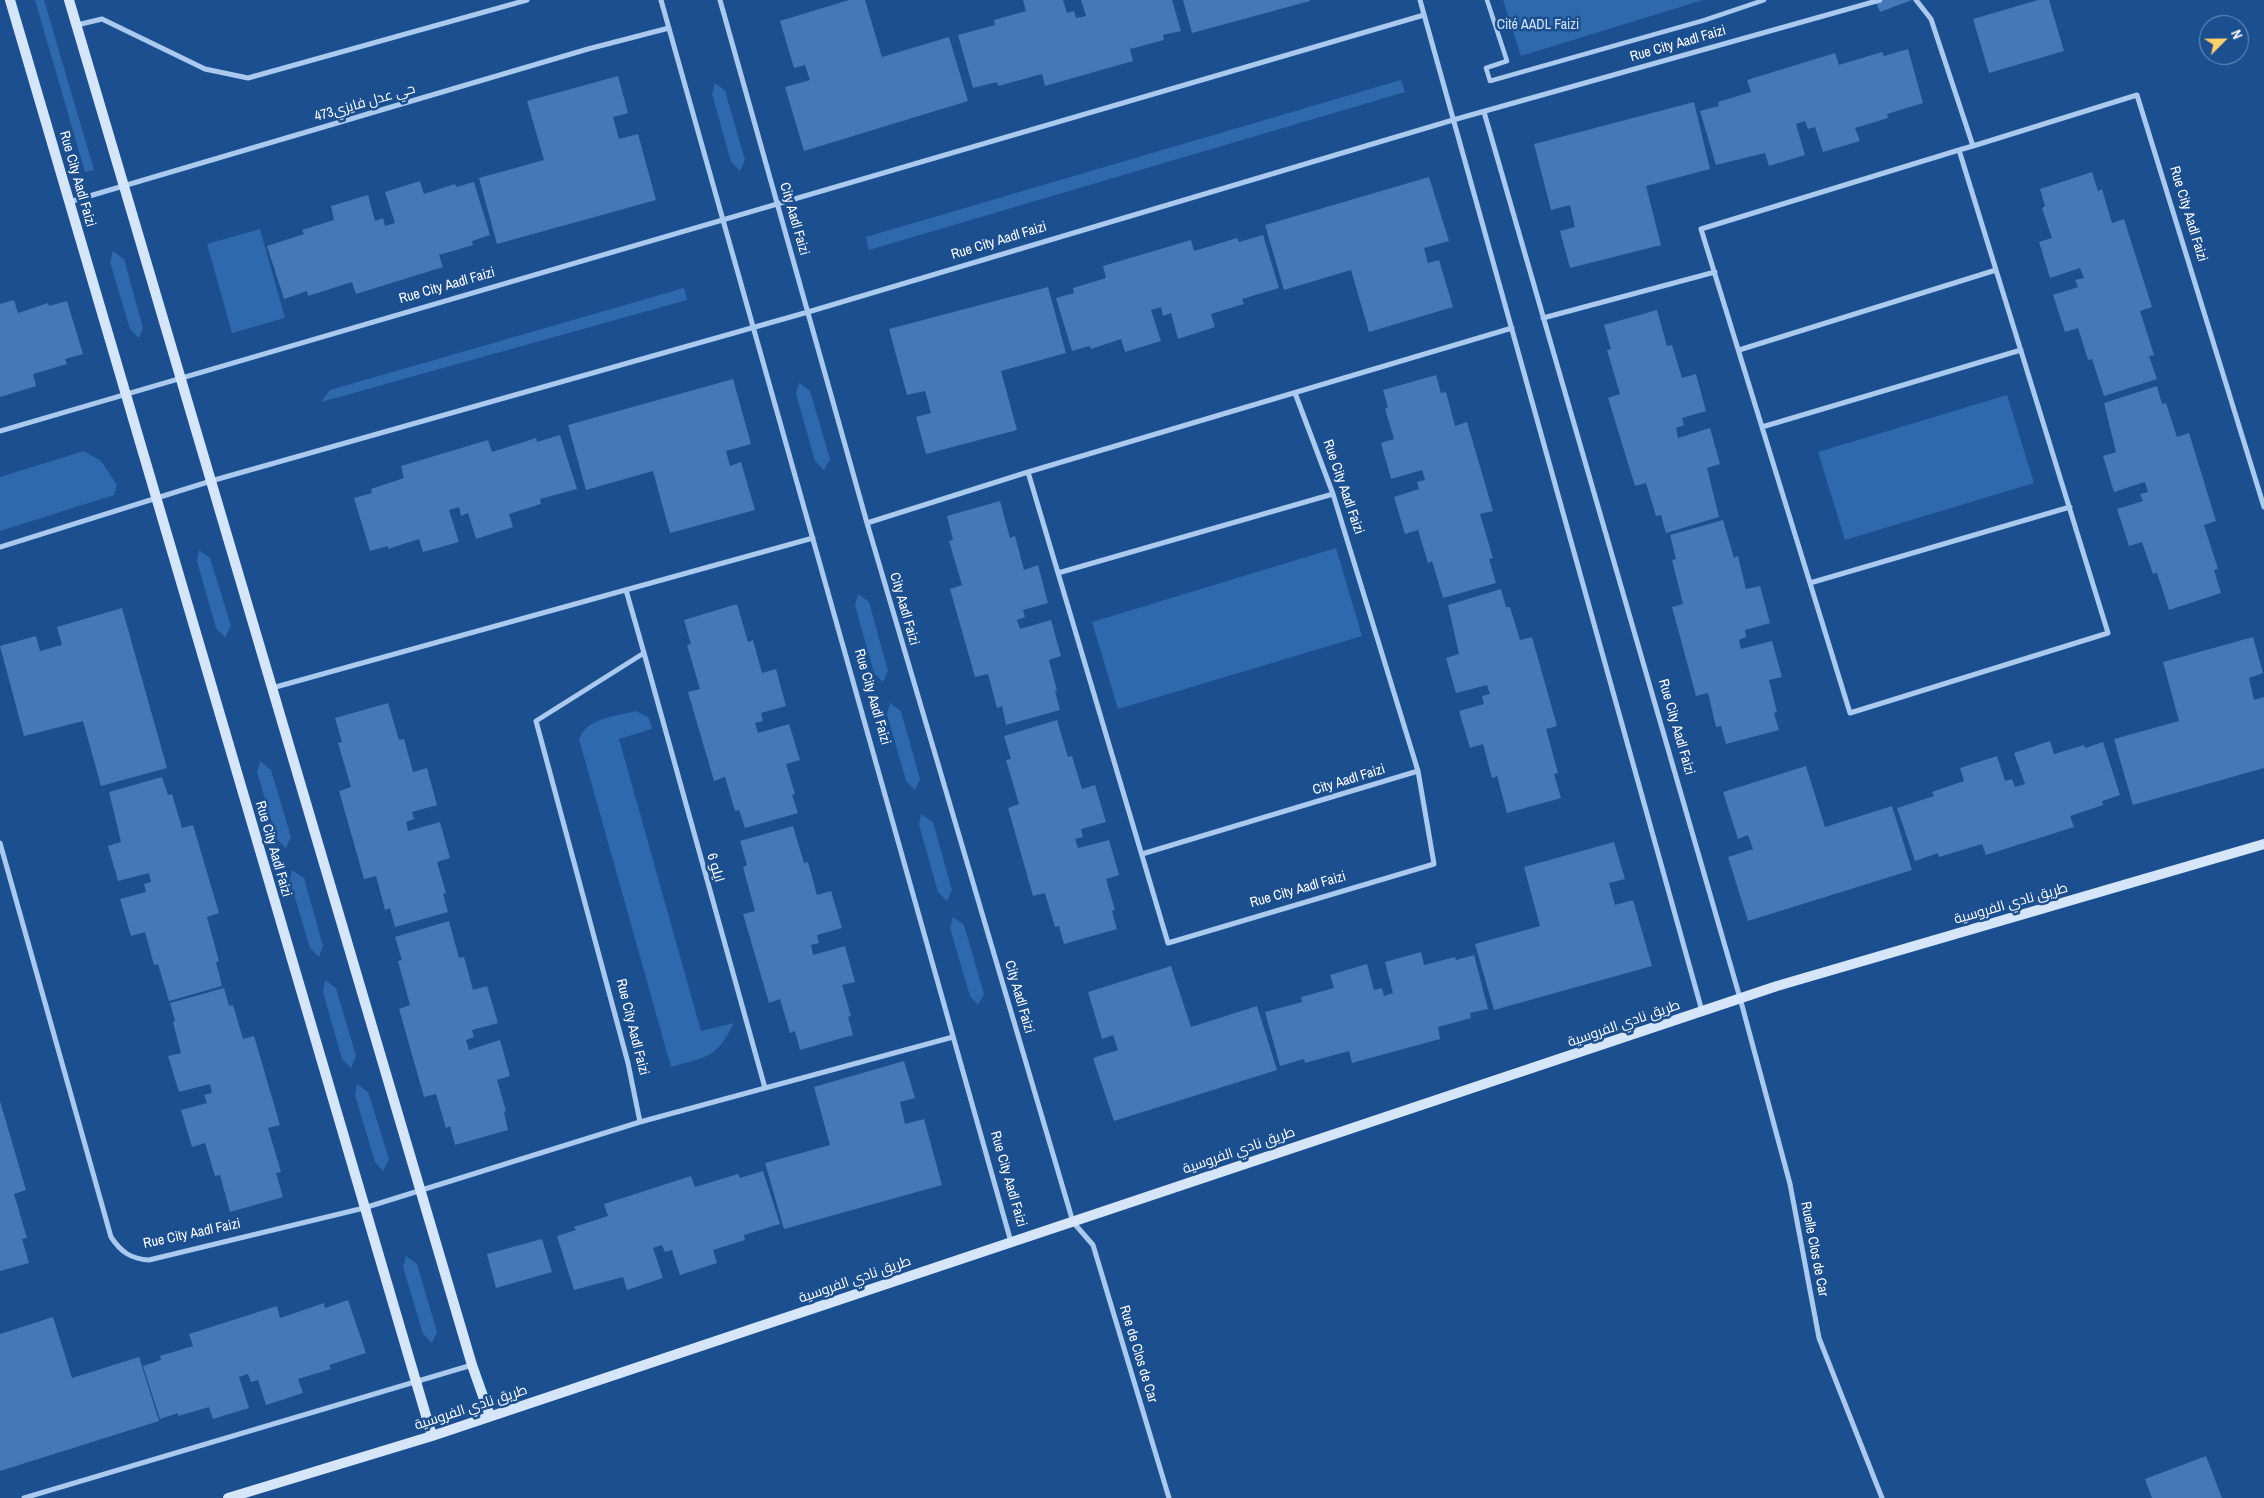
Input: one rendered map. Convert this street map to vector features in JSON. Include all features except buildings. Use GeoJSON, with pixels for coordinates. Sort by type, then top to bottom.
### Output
{"type":"FeatureCollection","features":[{"type":"Feature","properties":{"kind":"main road","name":"Rue City Aadl Faizi"},"geometry":{"type":"LineString","coordinates":[[10,0],[432,1436]]}},
{"type":"Feature","properties":{"kind":"main road"},"geometry":{"type":"LineString","coordinates":[[69,0],[179,380],[211,481],[472,1365],[490,1416]]}},
{"type":"Feature","properties":{"kind":"main road","name":"طريق نادي الفروسية"},"geometry":{"type":"LineString","coordinates":[[228,1498],[432,1436],[1740,998],[2264,844]]}},
{"type":"Feature","properties":{"kind":"street"},"geometry":{"type":"LineString","coordinates":[[76,25],[102,19],[205,69],[248,78],[527,0]]}},
{"type":"Feature","properties":{"kind":"street","name":"Rue City Aadl Faizi"},"geometry":{"type":"LineString","coordinates":[[661,0],[1011,1242]]}},
{"type":"Feature","properties":{"kind":"street","name":"City Aadl Faizi"},"geometry":{"type":"LineString","coordinates":[[720,0],[867,523],[1074,1222]]}},
{"type":"Feature","properties":{"kind":"street"},"geometry":{"type":"LineString","coordinates":[[1420,0],[1702,1012]]}},
{"type":"Feature","properties":{"kind":"street"},"geometry":{"type":"LineString","coordinates":[[1487,0],[1507,61],[1486,68],[1490,81],[1705,20],[1764,0]]}},
{"type":"Feature","properties":{"kind":"street","name":"Rue City Aadl Faizi"},"geometry":{"type":"LineString","coordinates":[[0,546],[211,481],[752,326],[808,312],[1453,120],[1880,0]]}},
{"type":"Feature","properties":{"kind":"street"},"geometry":{"type":"LineString","coordinates":[[1916,0],[1931,19],[1972,146]]}},
{"type":"Feature","properties":{"kind":"street","name":"Rue City Aadl Faizi"},"geometry":{"type":"LineString","coordinates":[[0,432],[332,333],[778,206],[1424,15]]}},
{"type":"Feature","properties":{"kind":"street","name":"473حي عدل فايزي"},"geometry":{"type":"LineString","coordinates":[[69,202],[578,51],[669,28]]}},
{"type":"Feature","properties":{"kind":"street","name":"Rue City Aadl Faizi"},"geometry":{"type":"LineString","coordinates":[[1959,150],[2108,633],[1850,712],[1701,229],[2137,95],[2264,506]]}},
{"type":"Feature","properties":{"kind":"street","name":"Rue City Aadl Faizi"},"geometry":{"type":"LineString","coordinates":[[1484,112],[1740,998]]}},
{"type":"Feature","properties":{"kind":"street"},"geometry":{"type":"LineString","coordinates":[[1739,350],[1996,270]]}},
{"type":"Feature","properties":{"kind":"street"},"geometry":{"type":"LineString","coordinates":[[1544,318],[1715,272]]}},
{"type":"Feature","properties":{"kind":"street"},"geometry":{"type":"LineString","coordinates":[[867,523],[1028,472],[1512,328]]}},
{"type":"Feature","properties":{"kind":"street"},"geometry":{"type":"LineString","coordinates":[[1762,427],[2021,350]]}},
{"type":"Feature","properties":{"kind":"street","name":"Rue City Aadl Faizi"},"geometry":{"type":"LineString","coordinates":[[1028,472],[1168,943],[1434,864],[1418,771],[1333,494],[1295,393]]}},
{"type":"Feature","properties":{"kind":"street"},"geometry":{"type":"LineString","coordinates":[[1058,573],[1333,494]]}},
{"type":"Feature","properties":{"kind":"street"},"geometry":{"type":"LineString","coordinates":[[1810,583],[2070,507]]}},
{"type":"Feature","properties":{"kind":"street"},"geometry":{"type":"LineString","coordinates":[[272,688],[813,538]]}},
{"type":"Feature","properties":{"kind":"street"},"geometry":{"type":"LineString","coordinates":[[626,590],[644,654]]}},
{"type":"Feature","properties":{"kind":"street","name":"Rue City Aadl Faizi"},"geometry":{"type":"LineString","coordinates":[[640,1122],[628,1063],[536,721],[644,654]]}},
{"type":"Feature","properties":{"kind":"street","name":"ايلو 6"},"geometry":{"type":"LineString","coordinates":[[644,654],[765,1088]]}},
{"type":"Feature","properties":{"kind":"street","name":"City Aadl Faizi"},"geometry":{"type":"LineString","coordinates":[[1142,854],[1418,771]]}},
{"type":"Feature","properties":{"kind":"street","name":"Rue City Aadl Faizi"},"geometry":{"type":"LineString","coordinates":[[0,843],[112,1237],[118,1247],[137,1259],[149,1260],[364,1208],[640,1122],[953,1037]]}},
{"type":"Feature","properties":{"kind":"street","name":"Ruelle Clos de Car"},"geometry":{"type":"LineString","coordinates":[[1740,998],[1790,1184],[1819,1338],[1882,1498]]}},
{"type":"Feature","properties":{"kind":"street","name":"Rue de Clos de Car"},"geometry":{"type":"LineString","coordinates":[[1074,1222],[1094,1245],[1169,1498]]}},
{"type":"Feature","properties":{"kind":"street"},"geometry":{"type":"LineString","coordinates":[[24,1498],[472,1365]]}},
{"type":"Feature","properties":{"kind":"green space"},"geometry":{"type":"Polygon","coordinates":[[[35,0],[44,0],[94,170],[85,172],[35,0]]]}},
{"type":"Feature","properties":{"kind":"green space","name":"Cité AADL Faizi"},"geometry":{"type":"Polygon","coordinates":[[[1503,0],[1703,0],[1521,56],[1503,0]]]}},
{"type":"Feature","properties":{"kind":"green space"},"geometry":{"type":"Polygon","coordinates":[[[1401,80],[1405,92],[869,250],[866,237],[1401,80]]]}},
{"type":"Feature","properties":{"kind":"green space"},"geometry":{"type":"Polygon","coordinates":[[[715,83],[725,91],[745,160],[740,171],[731,162],[712,94],[715,83]]]}},
{"type":"Feature","properties":{"kind":"green space"},"geometry":{"type":"Polygon","coordinates":[[[260,229],[285,318],[232,333],[207,244],[260,229]]]}},
{"type":"Feature","properties":{"kind":"green space"},"geometry":{"type":"Polygon","coordinates":[[[113,251],[124,259],[143,328],[139,338],[130,329],[110,262],[113,251]]]}},
{"type":"Feature","properties":{"kind":"green space"},"geometry":{"type":"Polygon","coordinates":[[[684,288],[687,300],[321,402],[330,390],[684,288]]]}},
{"type":"Feature","properties":{"kind":"green space"},"geometry":{"type":"Polygon","coordinates":[[[799,383],[810,391],[830,459],[824,470],[815,461],[796,394],[799,383]]]}},
{"type":"Feature","properties":{"kind":"green space"},"geometry":{"type":"Polygon","coordinates":[[[2007,395],[2034,483],[1845,540],[1818,452],[2007,395]]]}},
{"type":"Feature","properties":{"kind":"green space"},"geometry":{"type":"Polygon","coordinates":[[[84,451],[101,461],[117,485],[114,495],[0,531],[0,477],[84,451]]]}},
{"type":"Feature","properties":{"kind":"green space"},"geometry":{"type":"Polygon","coordinates":[[[1336,548],[1362,636],[1118,709],[1092,622],[1336,548]]]}},
{"type":"Feature","properties":{"kind":"green space"},"geometry":{"type":"Polygon","coordinates":[[[199,550],[210,558],[231,626],[225,637],[216,628],[197,561],[199,550]]]}},
{"type":"Feature","properties":{"kind":"green space"},"geometry":{"type":"Polygon","coordinates":[[[858,594],[869,602],[888,671],[883,682],[874,673],[855,605],[858,594]]]}},
{"type":"Feature","properties":{"kind":"green space"},"geometry":{"type":"Polygon","coordinates":[[[890,703],[901,711],[920,779],[915,790],[906,781],[887,714],[890,703]]]}},
{"type":"Feature","properties":{"kind":"green space"},"geometry":{"type":"Polygon","coordinates":[[[636,711],[649,718],[652,729],[619,739],[701,1031],[734,1023],[722,1044],[716,1050],[702,1058],[671,1067],[579,739],[588,726],[595,722],[636,711]]]}},
{"type":"Feature","properties":{"kind":"green space"},"geometry":{"type":"Polygon","coordinates":[[[260,761],[271,770],[291,837],[286,848],[277,839],[257,772],[260,761]]]}},
{"type":"Feature","properties":{"kind":"green space"},"geometry":{"type":"Polygon","coordinates":[[[921,814],[933,822],[952,890],[947,901],[938,892],[919,825],[921,814]]]}},
{"type":"Feature","properties":{"kind":"green space"},"geometry":{"type":"Polygon","coordinates":[[[292,870],[304,878],[323,946],[319,957],[310,948],[290,881],[292,870]]]}},
{"type":"Feature","properties":{"kind":"green space"},"geometry":{"type":"Polygon","coordinates":[[[953,917],[964,925],[984,994],[978,1005],[970,996],[950,928],[953,917]]]}},
{"type":"Feature","properties":{"kind":"green space"},"geometry":{"type":"Polygon","coordinates":[[[325,980],[336,988],[356,1056],[351,1068],[342,1059],[323,992],[325,980]]]}},
{"type":"Feature","properties":{"kind":"green space"},"geometry":{"type":"Polygon","coordinates":[[[357,1084],[368,1092],[389,1159],[383,1171],[375,1162],[355,1095],[357,1084]]]}},
{"type":"Feature","properties":{"kind":"green space"},"geometry":{"type":"Polygon","coordinates":[[[406,1256],[417,1264],[437,1332],[432,1343],[423,1334],[403,1267],[406,1256]]]}}]}
